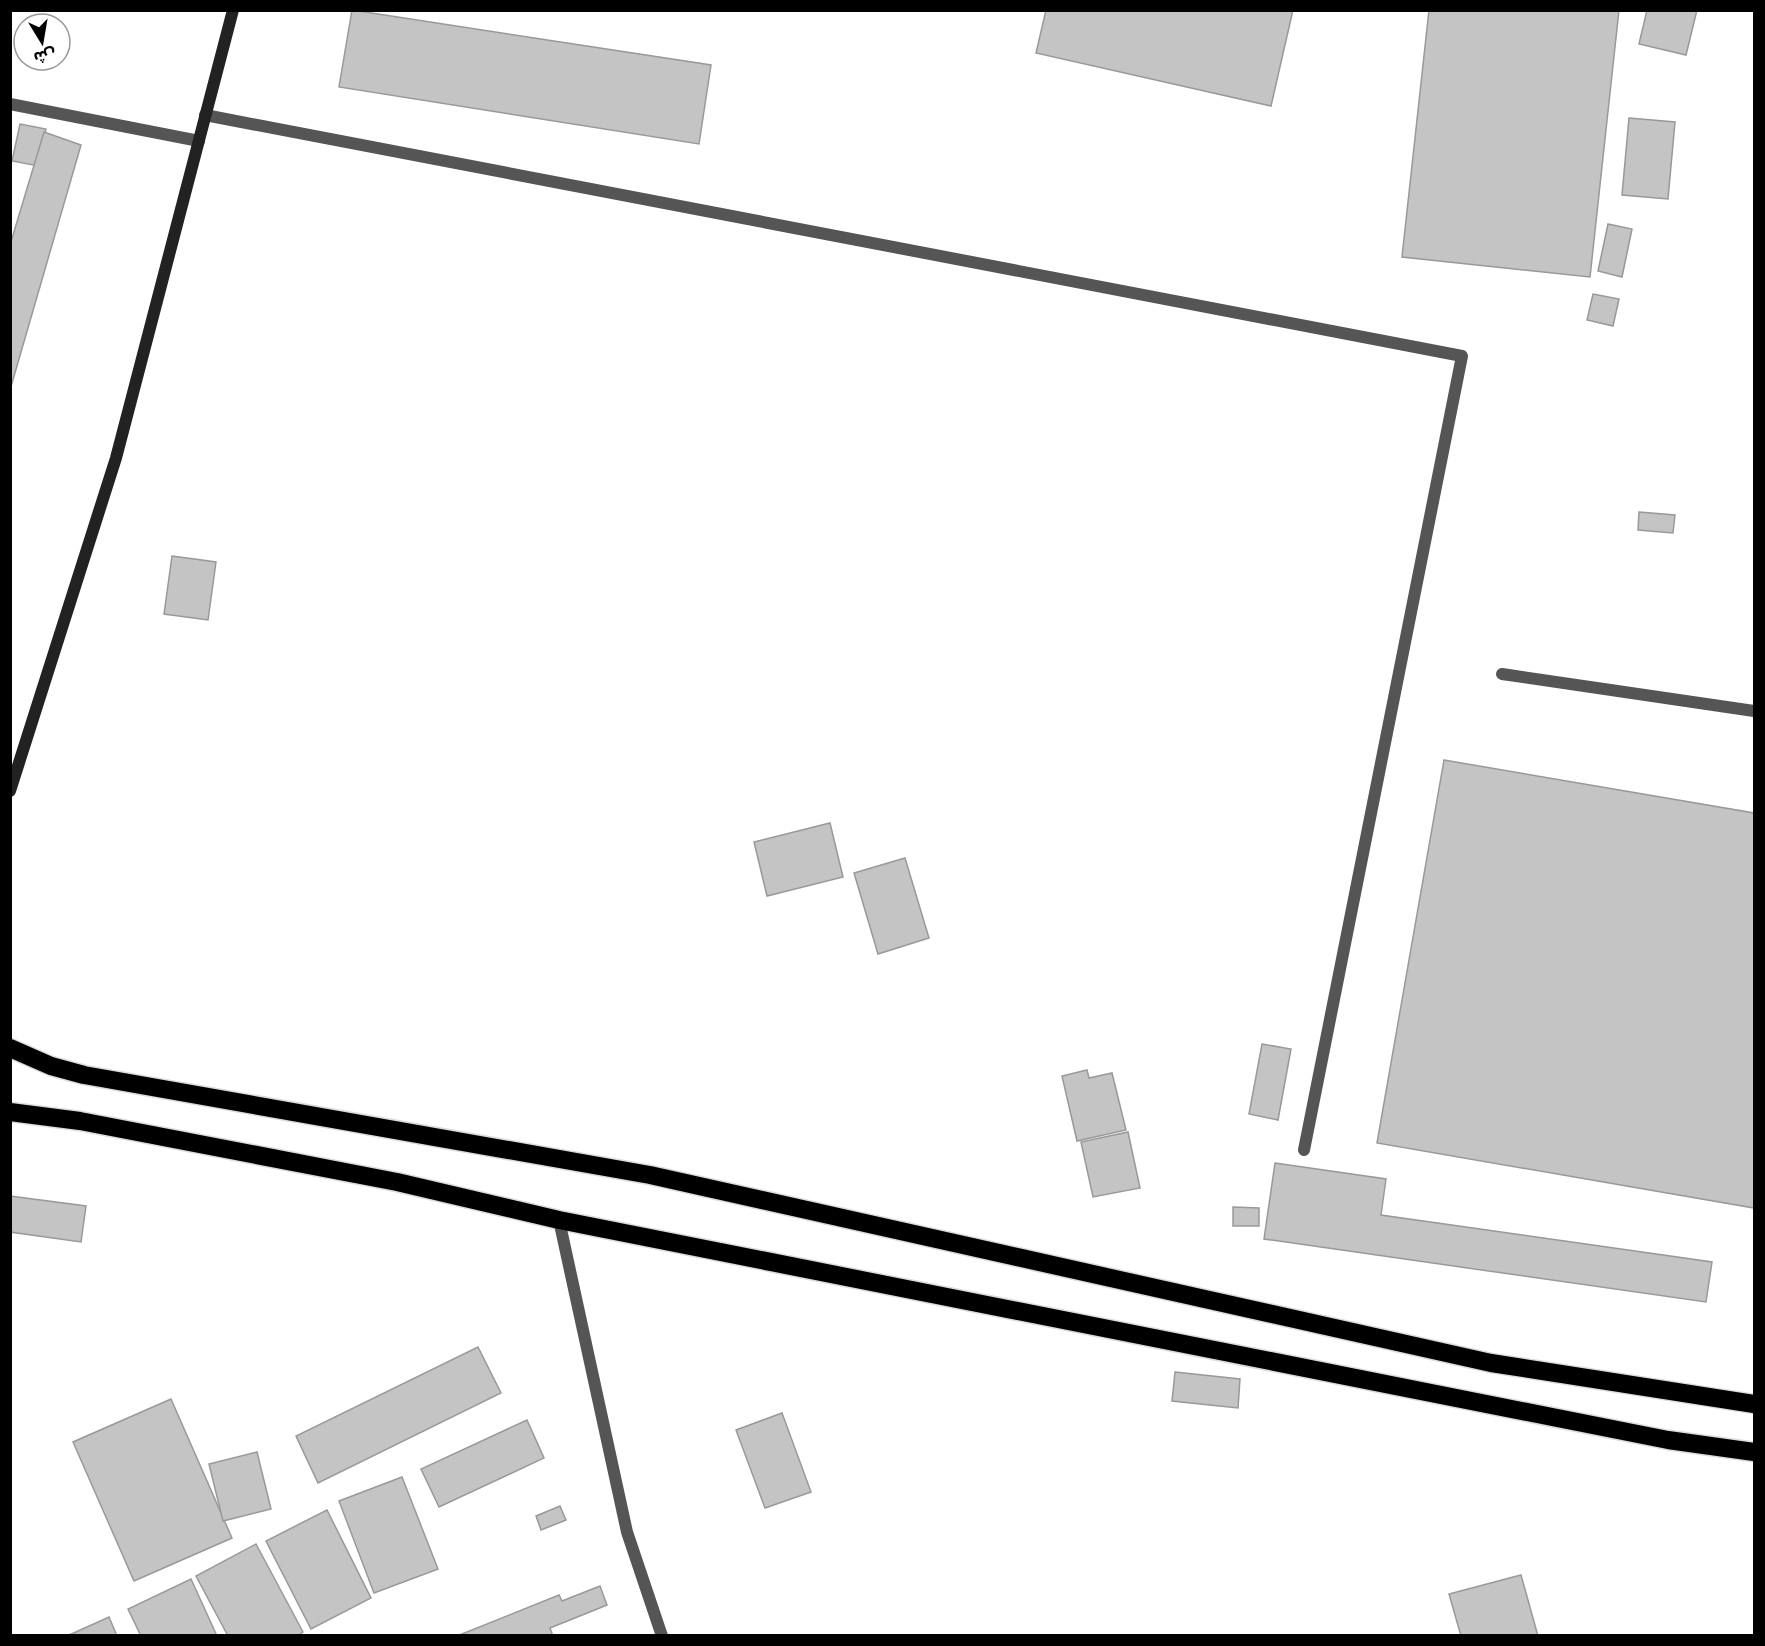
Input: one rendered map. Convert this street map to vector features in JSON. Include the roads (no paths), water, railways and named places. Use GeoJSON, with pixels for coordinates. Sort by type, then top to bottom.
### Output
{"type":"FeatureCollection","features":[{"type":"Feature","properties":{"kind":"highway"},"geometry":{"type":"LineString","coordinates":[[10,1048],[51,1066],[84,1076],[650,1175],[1491,1363],[1755,1404]]}},
{"type":"Feature","properties":{"kind":"highway"},"geometry":{"type":"LineString","coordinates":[[10,1112],[80,1121],[397,1182],[559,1220],[1656,1438],[1755,1452]]}},
{"type":"Feature","properties":{"kind":"street"},"geometry":{"type":"LineString","coordinates":[[10,791],[116,458],[233,10]]}},
{"type":"Feature","properties":{"kind":"street"},"geometry":{"type":"LineString","coordinates":[[10,104],[199,141]]}},
{"type":"Feature","properties":{"kind":"street"},"geometry":{"type":"LineString","coordinates":[[205,115],[1462,356],[1304,1150]]}},
{"type":"Feature","properties":{"kind":"street"},"geometry":{"type":"LineString","coordinates":[[1502,674],[1755,711]]}},
{"type":"Feature","properties":{"kind":"street"},"geometry":{"type":"LineString","coordinates":[[559,1220],[627,1532],[662,1635]]}}]}
